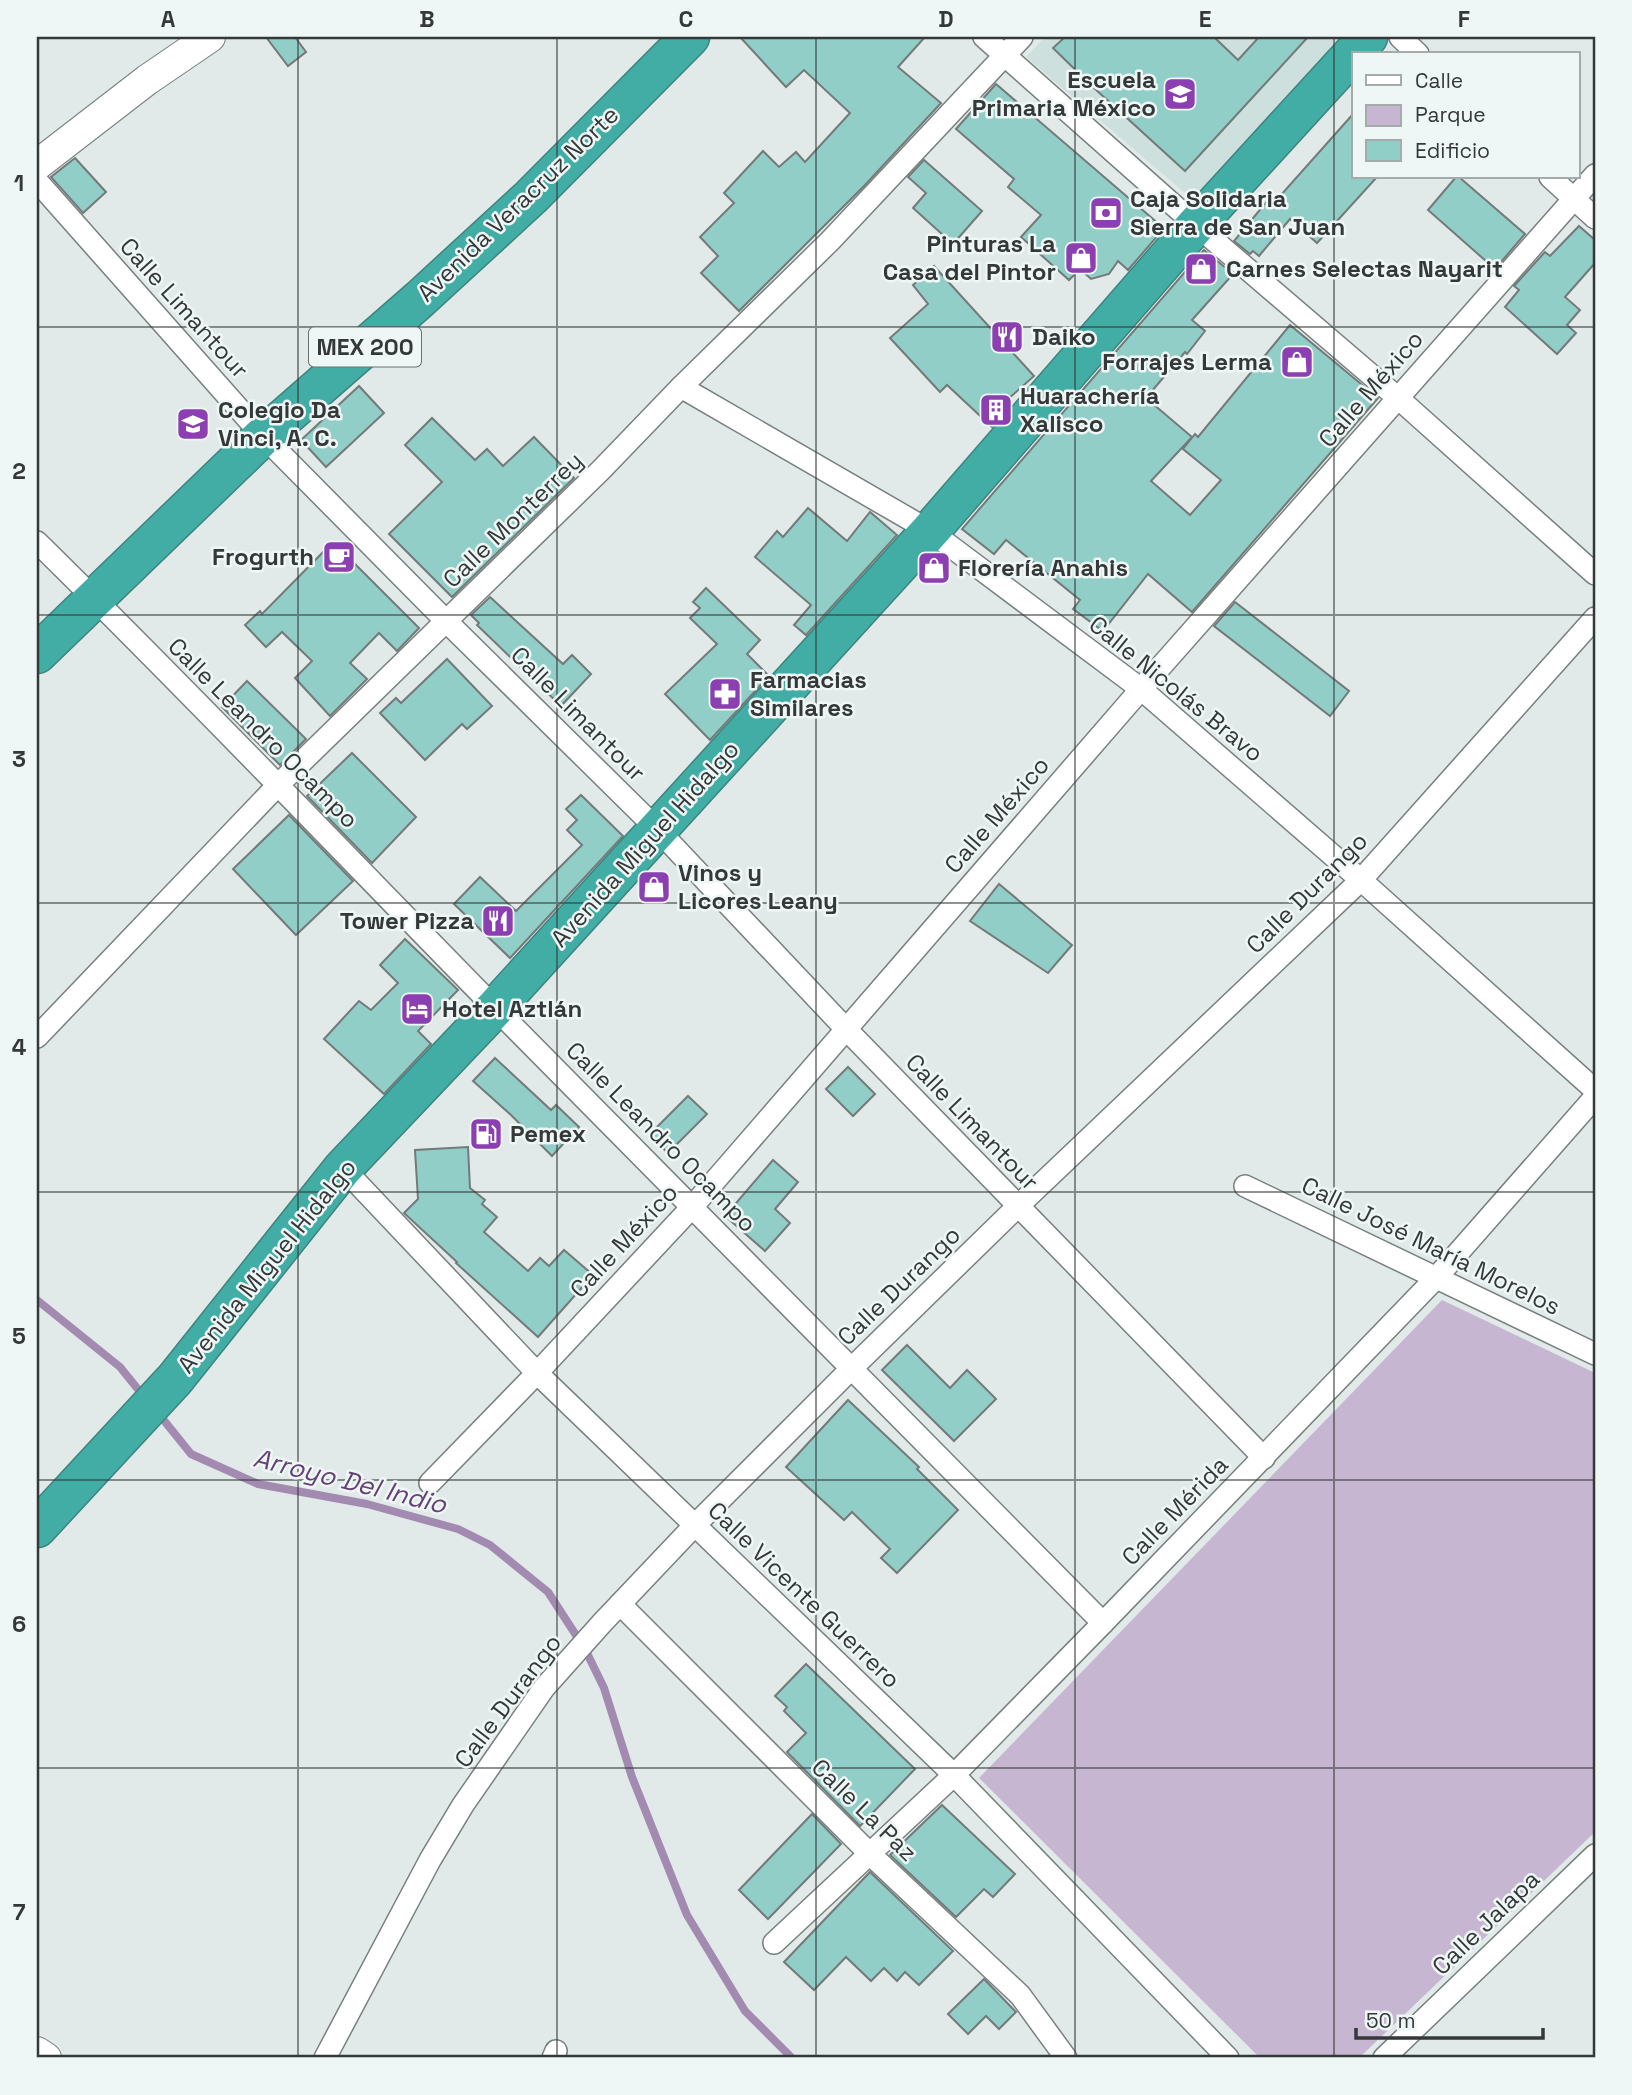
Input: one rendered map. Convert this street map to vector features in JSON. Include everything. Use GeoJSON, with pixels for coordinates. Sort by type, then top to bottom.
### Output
{"type":"FeatureCollection","features":[{"type":"Feature","properties":{"kind":"highway","name":"Avenida Veracruz Norte"},"geometry":{"type":"LineString","coordinates":[[37,654],[263,436],[420,299],[531,197],[690,37]]}},
{"type":"Feature","properties":{"kind":"highway","name":"Avenida Miguel Hidalgo"},"geometry":{"type":"LineString","coordinates":[[1354,52],[1368,37]]}},
{"type":"Feature","properties":{"kind":"highway","name":"Avenida Miguel Hidalgo"},"geometry":{"type":"LineString","coordinates":[[37,1528],[175,1379],[343,1168],[495,1008],[929,531],[1196,225],[1352,54]]}},
{"type":"Feature","properties":{"kind":"street"},"geometry":{"type":"LineString","coordinates":[[37,166],[146,80],[210,37]]}},
{"type":"Feature","properties":{"kind":"street"},"geometry":{"type":"LineString","coordinates":[[984,37],[1196,225],[1398,398],[1595,574]]}},
{"type":"Feature","properties":{"kind":"street","name":"Calle Monterrey"},"geometry":{"type":"LineString","coordinates":[[37,1037],[278,785],[601,470],[681,387],[830,241],[1022,37]]}},
{"type":"Feature","properties":{"kind":"street"},"geometry":{"type":"LineString","coordinates":[[1400,37],[1416,52]]}},
{"type":"Feature","properties":{"kind":"street","name":"Calle México"},"geometry":{"type":"LineString","coordinates":[[430,1483],[693,1206],[1141,689],[1595,175]]}},
{"type":"Feature","properties":{"kind":"street"},"geometry":{"type":"LineString","coordinates":[[1551,178],[1595,218]]}},
{"type":"Feature","properties":{"kind":"street","name":"Calle Limantour"},"geometry":{"type":"LineString","coordinates":[[37,181],[263,436],[658,830],[1017,1207],[1264,1458]]}},
{"type":"Feature","properties":{"kind":"street","name":"Calle Nicolás Bravo"},"geometry":{"type":"LineString","coordinates":[[681,387],[929,531],[1141,689],[1361,880],[1595,1090]]}},
{"type":"Feature","properties":{"kind":"street","name":"Calle Leandro Ocampo"},"geometry":{"type":"LineString","coordinates":[[37,542],[1103,1623]]}},
{"type":"Feature","properties":{"kind":"street","name":"Calle Durango"},"geometry":{"type":"LineString","coordinates":[[325,2058],[430,1860],[463,1805],[544,1688],[694,1526],[853,1367],[1361,880],[1595,618]]}},
{"type":"Feature","properties":{"kind":"street","name":"Calle Mérida"},"geometry":{"type":"LineString","coordinates":[[774,1943],[954,1775],[1264,1458],[1436,1279],[1595,1097]]}},
{"type":"Feature","properties":{"kind":"street","name":"Calle Vicente Guerrero"},"geometry":{"type":"LineString","coordinates":[[343,1168],[537,1373],[954,1775],[1228,2058]]}},
{"type":"Feature","properties":{"kind":"street","name":"Calle José María Morelos"},"geometry":{"type":"LineString","coordinates":[[1245,1186],[1595,1354]]}},
{"type":"Feature","properties":{"kind":"street","name":"Calle La Paz"},"geometry":{"type":"LineString","coordinates":[[620,1604],[871,1855],[1020,1995],[1066,2058]]}},
{"type":"Feature","properties":{"kind":"street","name":"Calle Jalapa"},"geometry":{"type":"LineString","coordinates":[[1384,2058],[1595,1855]]}},
{"type":"Feature","properties":{"kind":"street"},"geometry":{"type":"LineString","coordinates":[[37,2052],[46,2058]]}},
{"type":"Feature","properties":{"kind":"shaded area","name":"Escuela Primaria México"},"geometry":{"type":"Polygon","coordinates":[[[1045,37],[1343,37],[1193,200],[1026,57],[1045,37]]]}},
{"type":"Feature","properties":{"kind":"green space"},"geometry":{"type":"Polygon","coordinates":[[[1442,1300],[1595,1373],[1595,1832],[1359,2058],[1260,2058],[979,1778],[1442,1300]]]}},
{"type":"Feature","properties":{"kind":"building"},"geometry":{"type":"Polygon","coordinates":[[[266,37],[295,37],[306,52],[288,66],[266,37]]]}},
{"type":"Feature","properties":{"kind":"building"},"geometry":{"type":"Polygon","coordinates":[[[740,37],[925,37],[898,67],[941,103],[865,185],[739,311],[701,273],[718,256],[700,237],[734,203],[724,193],[763,151],[779,167],[796,152],[805,162],[850,113],[804,70],[786,87],[740,37]]]}},
{"type":"Feature","properties":{"kind":"building","name":"Escuela Primaria México"},"geometry":{"type":"Polygon","coordinates":[[[1065,37],[1214,37],[1238,60],[1259,37],[1308,37],[1185,171],[1053,48],[1065,37]]]}},
{"type":"Feature","properties":{"kind":"building"},"geometry":{"type":"Polygon","coordinates":[[[996,84],[1160,225],[1160,233],[1128,270],[1118,261],[1109,274],[1091,279],[1080,269],[1069,280],[1021,237],[1041,215],[1008,187],[1014,179],[956,129],[996,84]]]}},
{"type":"Feature","properties":{"kind":"building"},"geometry":{"type":"Polygon","coordinates":[[[1352,115],[1352,178],[1376,178],[1317,243],[1290,219],[1259,256],[1253,251],[1250,254],[1234,241],[1268,200],[1273,204],[1352,115]]]}},
{"type":"Feature","properties":{"kind":"building"},"geometry":{"type":"Polygon","coordinates":[[[75,158],[106,192],[83,213],[51,177],[75,158]]]}},
{"type":"Feature","properties":{"kind":"building"},"geometry":{"type":"Polygon","coordinates":[[[924,160],[982,211],[953,244],[913,208],[926,193],[908,177],[924,160]]]}},
{"type":"Feature","properties":{"kind":"building"},"geometry":{"type":"Polygon","coordinates":[[[1455,178],[1460,178],[1525,234],[1495,269],[1428,210],[1455,178]]]}},
{"type":"Feature","properties":{"kind":"building"},"geometry":{"type":"Polygon","coordinates":[[[1579,226],[1595,240],[1595,263],[1565,297],[1580,310],[1567,325],[1576,333],[1557,354],[1505,307],[1519,290],[1514,286],[1545,252],[1550,256],[1579,226]]]}},
{"type":"Feature","properties":{"kind":"building"},"geometry":{"type":"Polygon","coordinates":[[[1204,250],[1233,274],[1192,320],[1205,331],[1146,398],[1192,437],[1151,481],[1190,515],[1221,480],[1183,449],[1195,434],[1198,437],[1290,325],[1378,398],[1192,612],[1148,574],[1103,631],[1073,609],[1080,600],[1006,540],[994,554],[962,529],[1204,250]]]}},
{"type":"Feature","properties":{"kind":"building"},"geometry":{"type":"Polygon","coordinates":[[[934,266],[1034,376],[1007,400],[1011,404],[992,427],[947,385],[940,392],[890,338],[928,304],[913,285],[934,266]]]}},
{"type":"Feature","properties":{"kind":"building"},"geometry":{"type":"Polygon","coordinates":[[[359,386],[384,413],[326,467],[301,440],[359,386]]]}},
{"type":"Feature","properties":{"kind":"building"},"geometry":{"type":"Polygon","coordinates":[[[432,418],[475,460],[487,449],[503,466],[534,437],[574,478],[452,597],[389,534],[442,482],[405,445],[432,418]]]}},
{"type":"Feature","properties":{"kind":"building"},"geometry":{"type":"Polygon","coordinates":[[[808,508],[847,541],[870,512],[897,535],[806,635],[794,625],[811,605],[755,557],[777,531],[783,537],[808,508]]]}},
{"type":"Feature","properties":{"kind":"building"},"geometry":{"type":"Polygon","coordinates":[[[333,542],[419,628],[397,651],[379,633],[350,663],[367,679],[330,716],[295,678],[312,661],[282,632],[266,647],[245,625],[260,611],[262,614],[333,542]]]}},
{"type":"Feature","properties":{"kind":"building"},"geometry":{"type":"Polygon","coordinates":[[[706,588],[760,640],[747,654],[769,676],[710,740],[665,694],[717,644],[690,618],[700,608],[693,602],[706,588]]]}},
{"type":"Feature","properties":{"kind":"building"},"geometry":{"type":"Polygon","coordinates":[[[490,597],[563,664],[572,655],[591,674],[561,706],[477,625],[479,623],[471,615],[490,597]]]}},
{"type":"Feature","properties":{"kind":"building"},"geometry":{"type":"Polygon","coordinates":[[[1235,602],[1349,691],[1330,716],[1214,626],[1235,602]]]}},
{"type":"Feature","properties":{"kind":"building"},"geometry":{"type":"Polygon","coordinates":[[[447,659],[492,706],[467,729],[462,724],[425,760],[380,713],[396,698],[401,703],[447,659]]]}},
{"type":"Feature","properties":{"kind":"building"},"geometry":{"type":"Polygon","coordinates":[[[247,681],[306,739],[280,765],[222,707],[247,681]]]}},
{"type":"Feature","properties":{"kind":"building"},"geometry":{"type":"Polygon","coordinates":[[[352,753],[416,817],[372,863],[307,796],[352,753]]]}},
{"type":"Feature","properties":{"kind":"building"},"geometry":{"type":"Polygon","coordinates":[[[581,795],[623,836],[510,958],[454,904],[480,877],[516,911],[582,845],[567,830],[577,820],[566,809],[581,795]]]}},
{"type":"Feature","properties":{"kind":"building"},"geometry":{"type":"Polygon","coordinates":[[[289,815],[353,881],[296,935],[233,869],[289,815]]]}},
{"type":"Feature","properties":{"kind":"building"},"geometry":{"type":"Polygon","coordinates":[[[999,884],[1072,945],[1048,973],[970,921],[999,884]]]}},
{"type":"Feature","properties":{"kind":"building"},"geometry":{"type":"Polygon","coordinates":[[[405,939],[458,990],[418,1031],[431,1044],[384,1094],[324,1039],[359,1001],[371,1010],[398,983],[380,965],[405,939]]]}},
{"type":"Feature","properties":{"kind":"building"},"geometry":{"type":"Polygon","coordinates":[[[495,1058],[551,1110],[556,1105],[579,1127],[552,1156],[473,1081],[495,1058]]]}},
{"type":"Feature","properties":{"kind":"building"},"geometry":{"type":"Polygon","coordinates":[[[848,1067],[875,1094],[853,1116],[826,1089],[848,1067]]]}},
{"type":"Feature","properties":{"kind":"building"},"geometry":{"type":"Polygon","coordinates":[[[688,1096],[707,1114],[668,1153],[649,1135],[688,1096]]]}},
{"type":"Feature","properties":{"kind":"building"},"geometry":{"type":"Polygon","coordinates":[[[468,1147],[470,1188],[485,1200],[482,1204],[497,1217],[484,1232],[528,1271],[540,1258],[549,1266],[564,1250],[593,1275],[538,1337],[404,1213],[418,1199],[415,1150],[468,1147]]]}},
{"type":"Feature","properties":{"kind":"building"},"geometry":{"type":"Polygon","coordinates":[[[773,1160],[798,1182],[775,1209],[790,1223],[765,1251],[725,1216],[773,1160]]]}},
{"type":"Feature","properties":{"kind":"building"},"geometry":{"type":"Polygon","coordinates":[[[907,1345],[950,1388],[967,1370],[996,1399],[954,1441],[882,1370],[907,1345]]]}},
{"type":"Feature","properties":{"kind":"building"},"geometry":{"type":"Polygon","coordinates":[[[848,1400],[919,1467],[917,1469],[958,1510],[897,1573],[881,1558],[890,1549],[852,1512],[844,1520],[786,1467],[848,1400]]]}},
{"type":"Feature","properties":{"kind":"building"},"geometry":{"type":"Polygon","coordinates":[[[806,1664],[915,1769],[860,1826],[787,1752],[806,1733],[784,1711],[787,1707],[775,1696],[806,1664]]]}},
{"type":"Feature","properties":{"kind":"building"},"geometry":{"type":"Polygon","coordinates":[[[942,1805],[1015,1874],[993,1897],[984,1889],[956,1917],[890,1855],[942,1805]]]}},
{"type":"Feature","properties":{"kind":"building"},"geometry":{"type":"Polygon","coordinates":[[[812,1814],[841,1844],[768,1919],[739,1890],[812,1814]]]}},
{"type":"Feature","properties":{"kind":"building"},"geometry":{"type":"Polygon","coordinates":[[[870,1872],[953,1951],[919,1985],[905,1972],[897,1981],[884,1968],[871,1981],[846,1957],[814,1990],[784,1962],[870,1872]]]}},
{"type":"Feature","properties":{"kind":"building"},"geometry":{"type":"Polygon","coordinates":[[[984,1979],[1016,2012],[999,2029],[986,2016],[968,2034],[948,2014],[984,1979]]]}},
{"type":"Feature","properties":{"kind":"waterway","name":"Arroyo Del Indio"},"geometry":{"type":"LineString","coordinates":[[37,1300],[120,1367],[145,1398]]}},
{"type":"Feature","properties":{"kind":"waterway","name":"Arroyo Del Indio"},"geometry":{"type":"LineString","coordinates":[[158,1413],[191,1454],[258,1484],[367,1504],[458,1529],[490,1545],[548,1592],[585,1649],[604,1688],[632,1777],[687,1915],[745,2011],[792,2058]]}},
{"type":"Feature","properties":{"kind":"place","name":"Escuela Primaria México"},"geometry":{"type":"Point","coordinates":[1180,94]}},
{"type":"Feature","properties":{"kind":"place","name":"Caja Solidaria Sierra de San Juan"},"geometry":{"type":"Point","coordinates":[1106,213]}},
{"type":"Feature","properties":{"kind":"place","name":"Pinturas La Casa del Pintor"},"geometry":{"type":"Point","coordinates":[1081,258]}},
{"type":"Feature","properties":{"kind":"place","name":"Carnes Selectas Nayarit"},"geometry":{"type":"Point","coordinates":[1201,269]}},
{"type":"Feature","properties":{"kind":"place","name":"Daiko"},"geometry":{"type":"Point","coordinates":[1007,337]}},
{"type":"Feature","properties":{"kind":"place","name":"Forrajes Lerma"},"geometry":{"type":"Point","coordinates":[1297,362]}},
{"type":"Feature","properties":{"kind":"place","name":"Huarachería Xalisco"},"geometry":{"type":"Point","coordinates":[996,410]}},
{"type":"Feature","properties":{"kind":"place","name":"Colegio Da Vinci, A. C."},"geometry":{"type":"Point","coordinates":[193,424]}},
{"type":"Feature","properties":{"kind":"place","name":"Frogurth"},"geometry":{"type":"Point","coordinates":[339,557]}},
{"type":"Feature","properties":{"kind":"place","name":"Florería Anahis"},"geometry":{"type":"Point","coordinates":[934,568]}},
{"type":"Feature","properties":{"kind":"place","name":"Farmacias Similares"},"geometry":{"type":"Point","coordinates":[725,694]}},
{"type":"Feature","properties":{"kind":"place","name":"Vinos y Licores Leany"},"geometry":{"type":"Point","coordinates":[654,887]}},
{"type":"Feature","properties":{"kind":"place","name":"Tower Pizza"},"geometry":{"type":"Point","coordinates":[498,921]}},
{"type":"Feature","properties":{"kind":"place","name":"Hotel Aztlán"},"geometry":{"type":"Point","coordinates":[417,1009]}},
{"type":"Feature","properties":{"kind":"place","name":"Pemex"},"geometry":{"type":"Point","coordinates":[486,1134]}}]}
